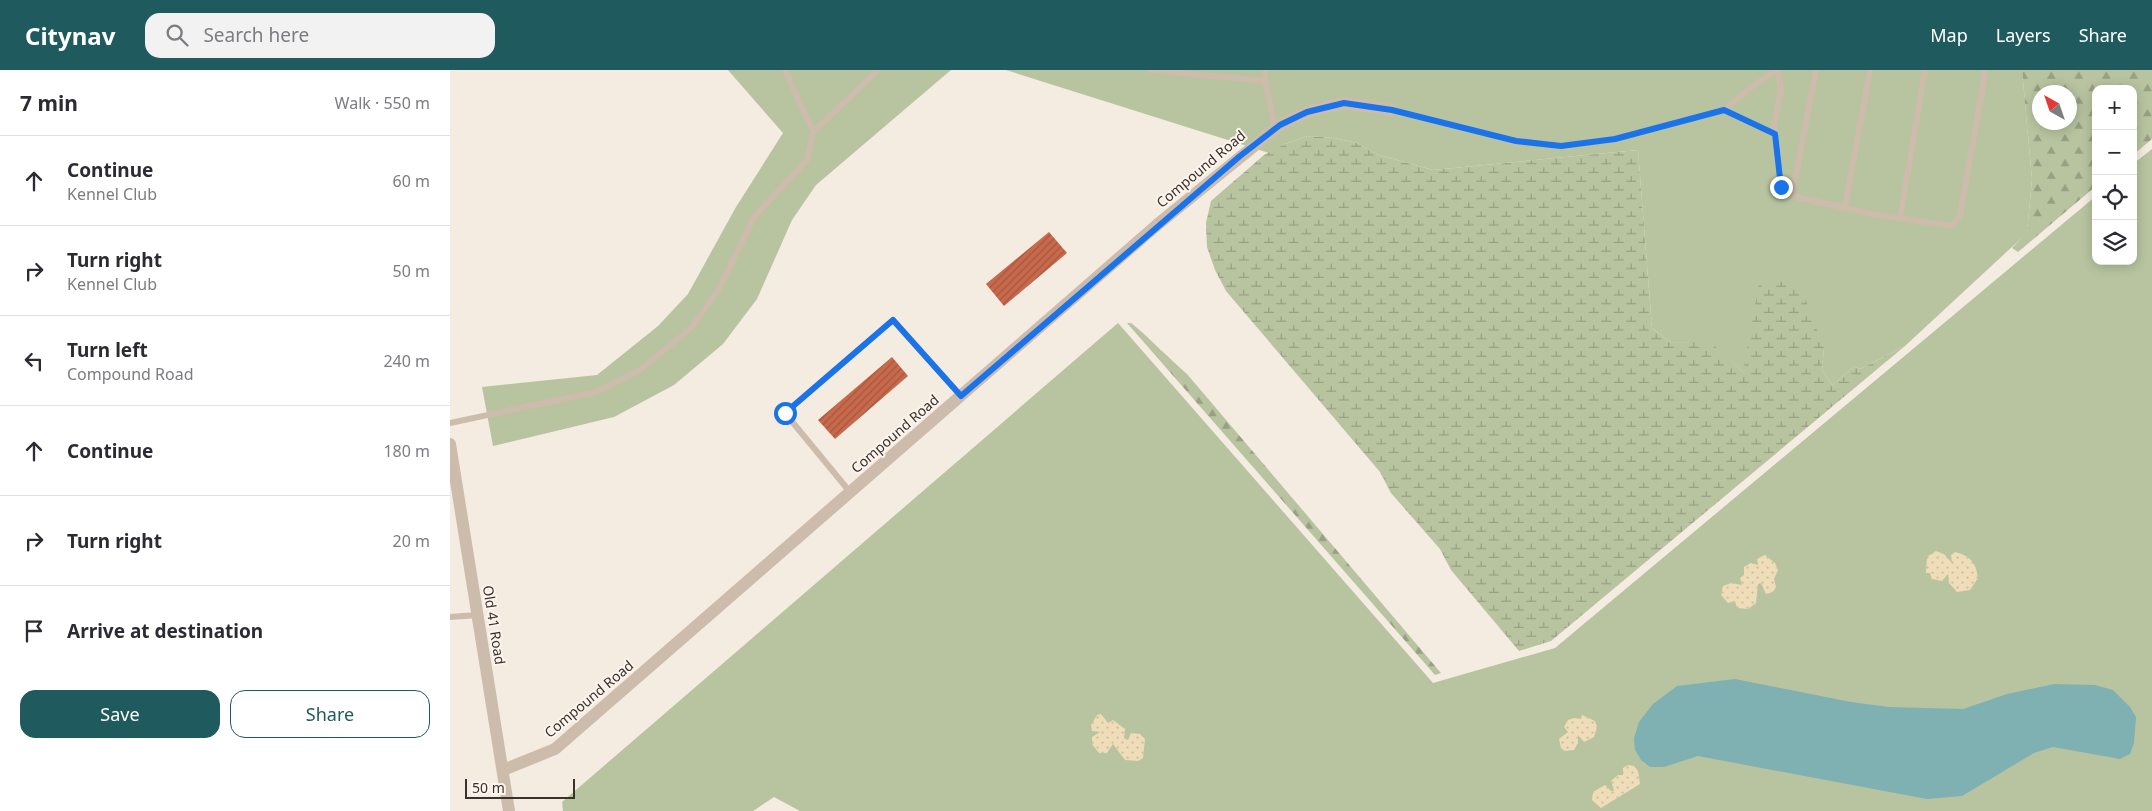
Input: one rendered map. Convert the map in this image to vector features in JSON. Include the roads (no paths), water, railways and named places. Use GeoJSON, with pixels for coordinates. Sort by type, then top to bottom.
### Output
{"type":"FeatureCollection","features":[{"type":"Feature","properties":{"kind":"street","name":"Compound Road"},"geometry":{"type":"LineString","coordinates":[[502,770],[555,749],[1158,224],[1276,128],[1307,112],[1344,103],[1392,110]]}},
{"type":"Feature","properties":{"kind":"street","name":"Old 41 Road"},"geometry":{"type":"LineString","coordinates":[[450,444],[508,811]]}},
{"type":"Feature","properties":{"kind":"lane"},"geometry":{"type":"LineString","coordinates":[[450,423],[596,392],[640,370],[692,328],[719,289],[754,217],[808,160],[813,132],[785,70]]}},
{"type":"Feature","properties":{"kind":"lane"},"geometry":{"type":"LineString","coordinates":[[813,132],[878,70]]}},
{"type":"Feature","properties":{"kind":"lane"},"geometry":{"type":"LineString","coordinates":[[1150,70],[1265,81]]}},
{"type":"Feature","properties":{"kind":"lane"},"geometry":{"type":"LineString","coordinates":[[1265,70],[1265,81],[1276,128]]}},
{"type":"Feature","properties":{"kind":"lane"},"geometry":{"type":"LineString","coordinates":[[1392,110],[1516,141],[1561,146],[1615,139],[1724,110],[1754,85],[1778,70],[1780,90],[1774,125],[1781,187],[1792,196],[1900,218],[1952,226],[1960,215],[1984,80],[1984,70]]}},
{"type":"Feature","properties":{"kind":"lane"},"geometry":{"type":"LineString","coordinates":[[1792,196],[1816,70]]}},
{"type":"Feature","properties":{"kind":"lane"},"geometry":{"type":"LineString","coordinates":[[1845,207],[1870,70]]}},
{"type":"Feature","properties":{"kind":"lane"},"geometry":{"type":"LineString","coordinates":[[1900,218],[1924,70]]}},
{"type":"Feature","properties":{"kind":"lane"},"geometry":{"type":"LineString","coordinates":[[1724,110],[1775,134]]}},
{"type":"Feature","properties":{"kind":"lane"},"geometry":{"type":"LineString","coordinates":[[851,492],[785,413],[893,320],[961,396]]}},
{"type":"Feature","properties":{"kind":"lane"},"geometry":{"type":"LineString","coordinates":[[450,617],[478,616]]}},
{"type":"Feature","properties":{"kind":"water"},"geometry":{"type":"Polygon","coordinates":[[[1735,679],[1851,702],[1889,707],[1963,709],[2007,694],[2054,684],[2095,685],[2113,690],[2130,707],[2136,717],[2134,743],[2130,754],[2120,759],[2053,747],[2034,753],[1962,796],[1927,799],[1698,756],[1664,767],[1650,767],[1641,760],[1635,750],[1634,738],[1639,722],[1653,704],[1677,686],[1735,679]]]}}]}
